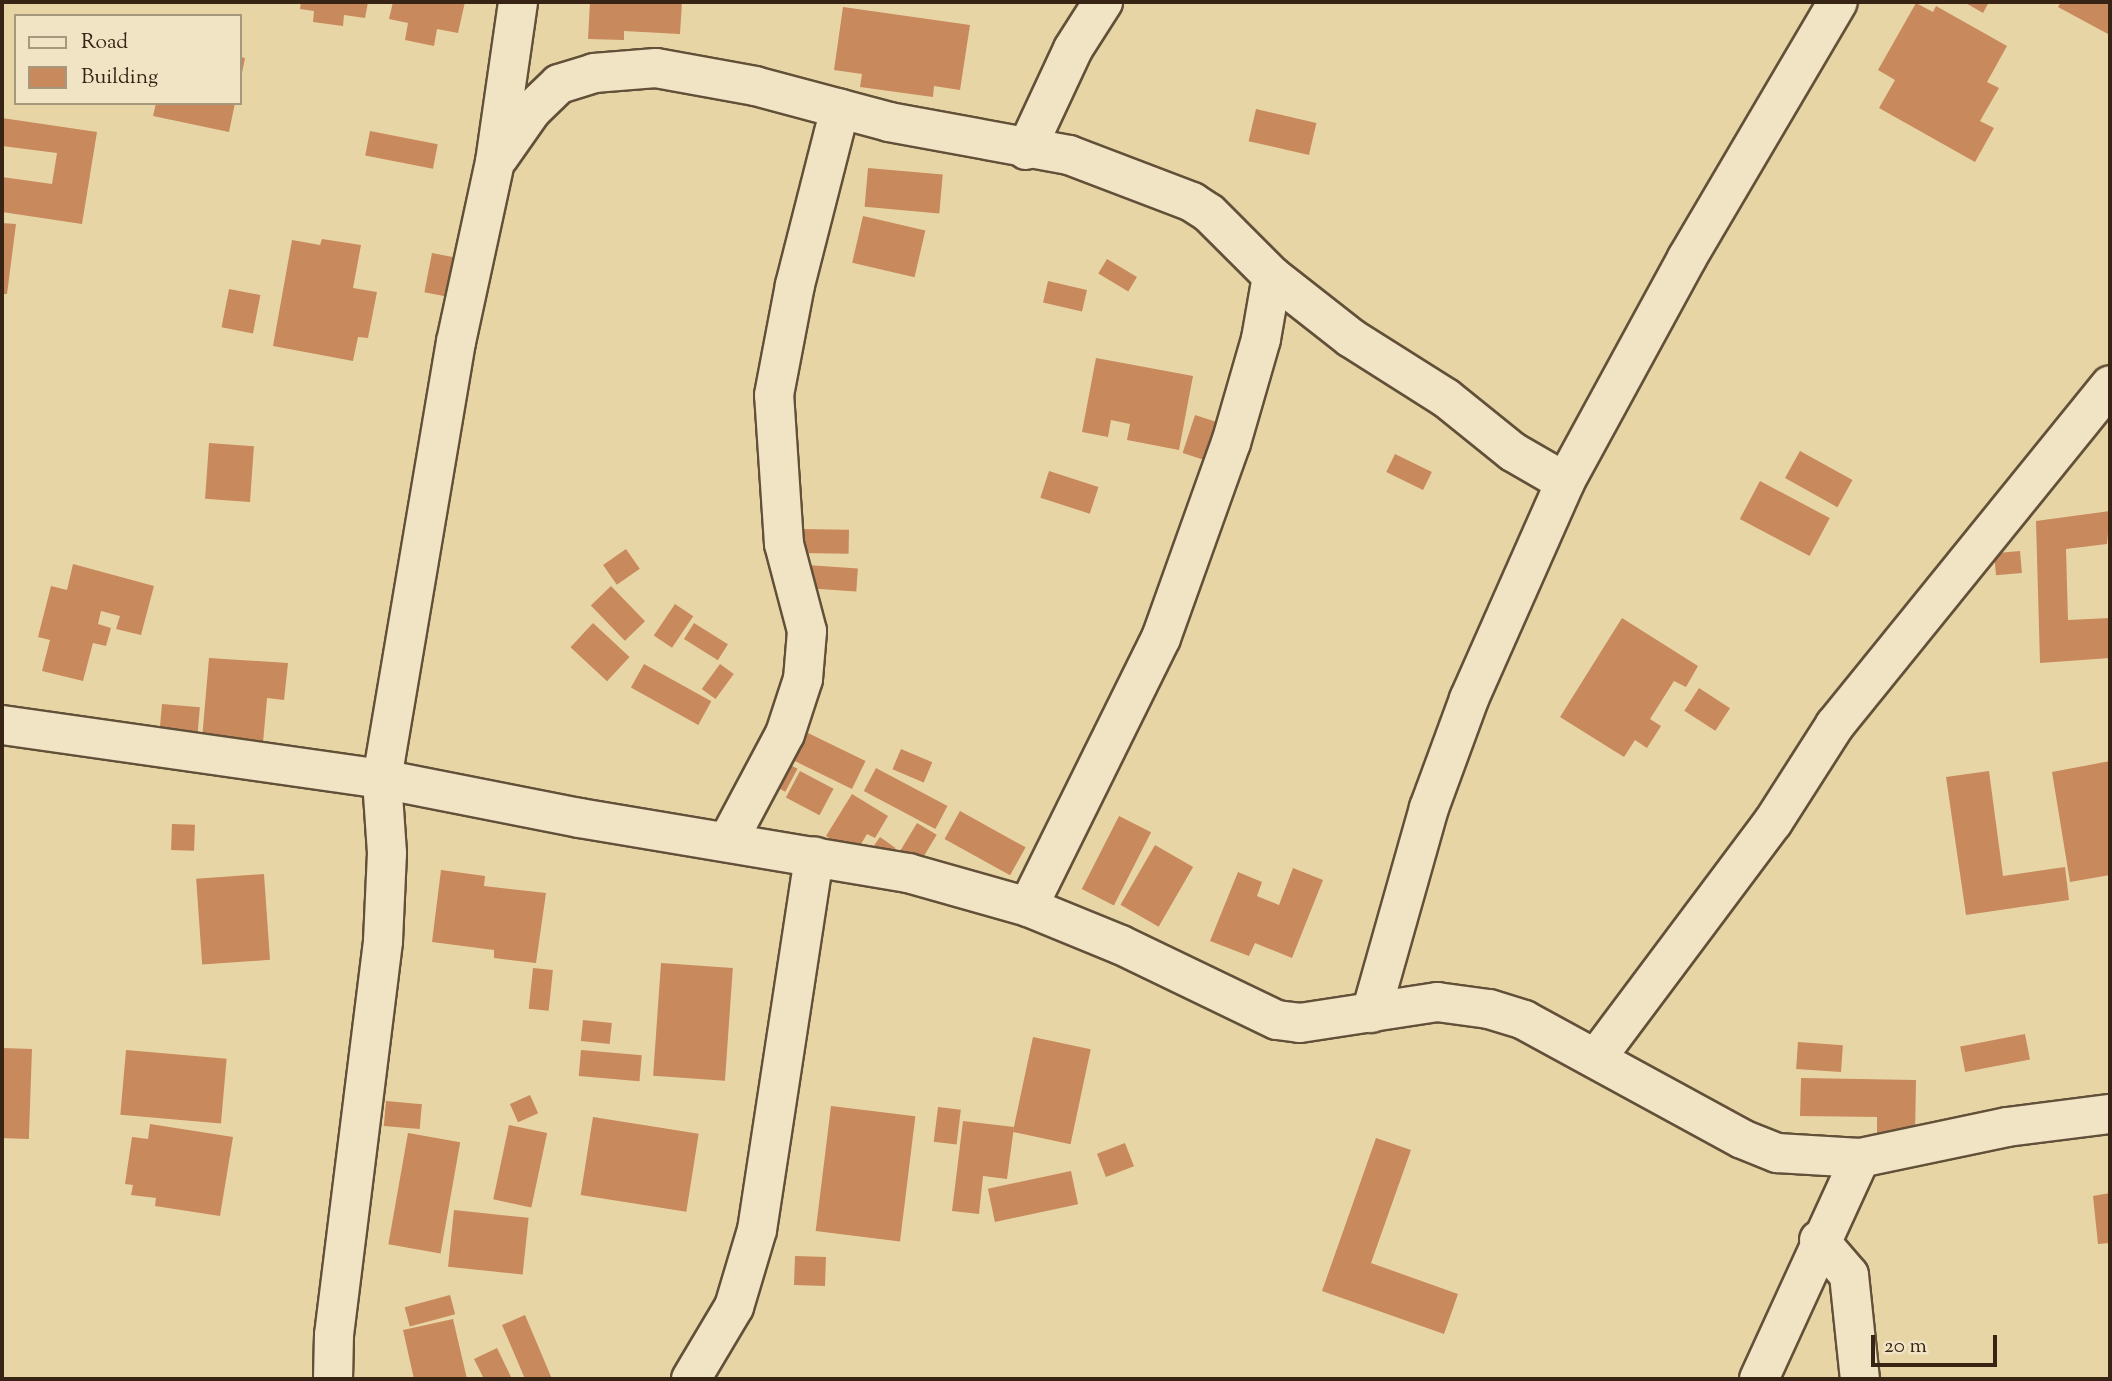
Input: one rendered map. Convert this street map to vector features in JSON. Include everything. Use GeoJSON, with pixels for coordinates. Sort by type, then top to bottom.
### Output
{"type":"FeatureCollection","features":[{"type":"Feature","properties":{"kind":"street"},"geometry":{"type":"LineString","coordinates":[[333,1379],[334,1335],[383,942],[387,853],[382,779],[456,342],[495,162],[518,2]]}},
{"type":"Feature","properties":{"kind":"street"},"geometry":{"type":"LineString","coordinates":[[1026,150],[1073,49],[1103,2]]}},
{"type":"Feature","properties":{"kind":"street"},"geometry":{"type":"LineString","coordinates":[[1371,1013],[1429,808],[1469,699],[1565,482],[1686,258],[1838,2]]}},
{"type":"Feature","properties":{"kind":"street"},"geometry":{"type":"LineString","coordinates":[[495,162],[532,110],[559,84],[594,73],[656,68],[755,86],[840,109],[1026,150],[1069,155],[1192,202],[1209,213],[1272,276],[1351,338],[1447,398],[1513,452],[1565,482]]}},
{"type":"Feature","properties":{"kind":"street"},"geometry":{"type":"LineString","coordinates":[[728,841],[785,734],[803,679],[807,631],[784,544],[774,395],[795,285],[840,109]]}},
{"type":"Feature","properties":{"kind":"street"},"geometry":{"type":"LineString","coordinates":[[1028,907],[1161,638],[1231,443],[1261,339],[1272,276]]}},
{"type":"Feature","properties":{"kind":"street"},"geometry":{"type":"LineString","coordinates":[[1597,1057],[1773,822],[1835,725],[2110,386]]}},
{"type":"Feature","properties":{"kind":"street"},"geometry":{"type":"LineString","coordinates":[[2,724],[382,779],[579,818],[908,873],[1028,907],[1121,944],[1277,1020],[1300,1023],[1414,1004],[1461,1003],[1524,1020],[1597,1057],[1742,1139],[1777,1153],[1860,1158],[2007,1127],[2110,1114]]}},
{"type":"Feature","properties":{"kind":"street"},"geometry":{"type":"LineString","coordinates":[[691,1379],[734,1307],[757,1230],[814,856]]}},
{"type":"Feature","properties":{"kind":"street"},"geometry":{"type":"LineString","coordinates":[[1759,1379],[1819,1240],[1860,1158]]}},
{"type":"Feature","properties":{"kind":"street"},"geometry":{"type":"LineString","coordinates":[[1819,1240],[1849,1275],[1860,1379]]}},
{"type":"Feature","properties":{"kind":"building"},"geometry":{"type":"Polygon","coordinates":[[[301,2],[368,2],[365,18],[344,15],[343,26],[313,22],[314,11],[300,9],[301,2]]]}},
{"type":"Feature","properties":{"kind":"building"},"geometry":{"type":"Polygon","coordinates":[[[393,2],[465,2],[458,33],[437,29],[434,46],[405,40],[408,23],[389,19],[393,2]]]}},
{"type":"Feature","properties":{"kind":"building"},"geometry":{"type":"Polygon","coordinates":[[[590,2],[682,2],[680,34],[624,31],[624,40],[588,39],[590,2]]]}},
{"type":"Feature","properties":{"kind":"building"},"geometry":{"type":"Polygon","coordinates":[[[1964,2],[1989,2],[1983,13],[1964,2]]]}},
{"type":"Feature","properties":{"kind":"building"},"geometry":{"type":"Polygon","coordinates":[[[2061,2],[2110,2],[2108,34],[2058,7],[2061,2]]]}},
{"type":"Feature","properties":{"kind":"building"},"geometry":{"type":"Polygon","coordinates":[[[1916,3],[1933,12],[1936,6],[2007,46],[1987,82],[1999,88],[1980,121],[1994,128],[1975,162],[1879,108],[1895,80],[1878,70],[1916,3]]]}},
{"type":"Feature","properties":{"kind":"building"},"geometry":{"type":"Polygon","coordinates":[[[843,7],[970,25],[960,90],[934,86],[933,97],[860,87],[862,74],[834,70],[843,7]]]}},
{"type":"Feature","properties":{"kind":"building"},"geometry":{"type":"Polygon","coordinates":[[[156,105],[235,105],[229,132],[153,116],[156,105]]]}},
{"type":"Feature","properties":{"kind":"building"},"geometry":{"type":"Polygon","coordinates":[[[1256,109],[1316,123],[1309,155],[1249,141],[1256,109]]]}},
{"type":"Feature","properties":{"kind":"building"},"geometry":{"type":"Polygon","coordinates":[[[2,118],[97,132],[82,224],[2,212],[2,177],[52,184],[57,153],[2,146],[2,118]]]}},
{"type":"Feature","properties":{"kind":"building"},"geometry":{"type":"Polygon","coordinates":[[[370,131],[438,144],[433,169],[365,156],[370,131]]]}},
{"type":"Feature","properties":{"kind":"building"},"geometry":{"type":"Polygon","coordinates":[[[868,168],[943,175],[939,213],[865,207],[868,168]]]}},
{"type":"Feature","properties":{"kind":"building"},"geometry":{"type":"Polygon","coordinates":[[[863,216],[925,230],[915,277],[852,263],[863,216]]]}},
{"type":"Feature","properties":{"kind":"building"},"geometry":{"type":"Polygon","coordinates":[[[2,223],[16,224],[7,294],[2,294],[2,223]]]}},
{"type":"Feature","properties":{"kind":"building"},"geometry":{"type":"Polygon","coordinates":[[[322,239],[361,245],[353,288],[377,292],[368,338],[358,337],[353,361],[273,346],[292,240],[320,245],[322,239]]]}},
{"type":"Feature","properties":{"kind":"building"},"geometry":{"type":"Polygon","coordinates":[[[432,253],[473,261],[466,300],[424,292],[432,253]]]}},
{"type":"Feature","properties":{"kind":"building"},"geometry":{"type":"Polygon","coordinates":[[[1107,259],[1137,277],[1128,292],[1098,274],[1107,259]]]}},
{"type":"Feature","properties":{"kind":"building"},"geometry":{"type":"Polygon","coordinates":[[[1048,281],[1087,290],[1082,311],[1043,302],[1048,281]]]}},
{"type":"Feature","properties":{"kind":"building"},"geometry":{"type":"Polygon","coordinates":[[[229,289],[260,295],[253,333],[222,327],[229,289]]]}},
{"type":"Feature","properties":{"kind":"building"},"geometry":{"type":"Polygon","coordinates":[[[1096,358],[1193,376],[1179,450],[1127,440],[1130,424],[1111,420],[1108,437],[1082,432],[1096,358]]]}},
{"type":"Feature","properties":{"kind":"building"},"geometry":{"type":"Polygon","coordinates":[[[1195,415],[1216,422],[1204,460],[1183,453],[1195,415]]]}},
{"type":"Feature","properties":{"kind":"building"},"geometry":{"type":"Polygon","coordinates":[[[209,443],[254,446],[250,502],[205,499],[209,443]]]}},
{"type":"Feature","properties":{"kind":"building"},"geometry":{"type":"Polygon","coordinates":[[[1800,451],[1852,480],[1837,507],[1785,478],[1800,451]]]}},
{"type":"Feature","properties":{"kind":"building"},"geometry":{"type":"Polygon","coordinates":[[[1395,454],[1432,472],[1423,490],[1386,472],[1395,454]]]}},
{"type":"Feature","properties":{"kind":"building"},"geometry":{"type":"Polygon","coordinates":[[[1049,471],[1098,487],[1090,514],[1040,498],[1049,471]]]}},
{"type":"Feature","properties":{"kind":"building"},"geometry":{"type":"Polygon","coordinates":[[[1760,481],[1830,518],[1810,556],[1740,519],[1760,481]]]}},
{"type":"Feature","properties":{"kind":"building"},"geometry":{"type":"Polygon","coordinates":[[[2110,511],[2107,544],[2066,549],[2068,620],[2110,618],[2110,658],[2040,663],[2036,521],[2110,511]]]}},
{"type":"Feature","properties":{"kind":"building"},"geometry":{"type":"Polygon","coordinates":[[[800,529],[849,530],[849,554],[800,553],[800,529]]]}},
{"type":"Feature","properties":{"kind":"building"},"geometry":{"type":"Polygon","coordinates":[[[626,549],[640,569],[617,585],[603,565],[626,549]]]}},
{"type":"Feature","properties":{"kind":"building"},"geometry":{"type":"Polygon","coordinates":[[[2020,551],[2022,573],[1996,575],[1994,553],[2020,551]]]}},
{"type":"Feature","properties":{"kind":"building"},"geometry":{"type":"Polygon","coordinates":[[[73,564],[154,586],[141,635],[116,629],[120,616],[101,611],[98,624],[111,628],[106,646],[93,643],[83,681],[42,671],[50,640],[38,637],[51,586],[67,590],[73,564]]]}},
{"type":"Feature","properties":{"kind":"building"},"geometry":{"type":"Polygon","coordinates":[[[807,565],[858,569],[856,592],[805,588],[807,565]]]}},
{"type":"Feature","properties":{"kind":"building"},"geometry":{"type":"Polygon","coordinates":[[[611,586],[645,621],[625,641],[591,605],[611,586]]]}},
{"type":"Feature","properties":{"kind":"building"},"geometry":{"type":"Polygon","coordinates":[[[675,604],[693,616],[672,648],[654,636],[675,604]]]}},
{"type":"Feature","properties":{"kind":"building"},"geometry":{"type":"Polygon","coordinates":[[[1622,618],[1698,666],[1686,687],[1674,681],[1650,719],[1661,726],[1647,748],[1635,740],[1624,757],[1560,717],[1622,618]]]}},
{"type":"Feature","properties":{"kind":"building"},"geometry":{"type":"Polygon","coordinates":[[[593,623],[630,657],[607,681],[570,647],[593,623]]]}},
{"type":"Feature","properties":{"kind":"building"},"geometry":{"type":"Polygon","coordinates":[[[694,623],[728,644],[718,660],[684,639],[694,623]]]}},
{"type":"Feature","properties":{"kind":"building"},"geometry":{"type":"Polygon","coordinates":[[[209,658],[288,663],[284,700],[267,698],[263,743],[202,739],[209,658]]]}},
{"type":"Feature","properties":{"kind":"building"},"geometry":{"type":"Polygon","coordinates":[[[644,664],[711,701],[698,725],[631,688],[644,664]]]}},
{"type":"Feature","properties":{"kind":"building"},"geometry":{"type":"Polygon","coordinates":[[[720,664],[734,674],[716,699],[702,689],[720,664]]]}},
{"type":"Feature","properties":{"kind":"building"},"geometry":{"type":"Polygon","coordinates":[[[1699,688],[1730,708],[1715,731],[1684,711],[1699,688]]]}},
{"type":"Feature","properties":{"kind":"building"},"geometry":{"type":"Polygon","coordinates":[[[162,704],[200,707],[197,736],[159,733],[162,704]]]}},
{"type":"Feature","properties":{"kind":"building"},"geometry":{"type":"Polygon","coordinates":[[[808,733],[866,761],[852,789],[794,761],[808,733]]]}},
{"type":"Feature","properties":{"kind":"building"},"geometry":{"type":"Polygon","coordinates":[[[901,749],[932,762],[924,783],[892,769],[901,749]]]}},
{"type":"Feature","properties":{"kind":"building"},"geometry":{"type":"Polygon","coordinates":[[[779,759],[798,769],[785,792],[767,782],[779,759]]]}},
{"type":"Feature","properties":{"kind":"building"},"geometry":{"type":"Polygon","coordinates":[[[2110,761],[2110,875],[2070,882],[2052,772],[2110,761]]]}},
{"type":"Feature","properties":{"kind":"building"},"geometry":{"type":"Polygon","coordinates":[[[876,768],[948,806],[935,829],[864,791],[876,768]]]}},
{"type":"Feature","properties":{"kind":"building"},"geometry":{"type":"Polygon","coordinates":[[[800,771],[834,789],[819,815],[786,797],[800,771]]]}},
{"type":"Feature","properties":{"kind":"building"},"geometry":{"type":"Polygon","coordinates":[[[1989,771],[2003,876],[2065,867],[2069,900],[1966,915],[1946,777],[1989,771]]]}},
{"type":"Feature","properties":{"kind":"building"},"geometry":{"type":"Polygon","coordinates":[[[852,794],[888,816],[875,838],[867,834],[855,854],[826,836],[852,794]]]}},
{"type":"Feature","properties":{"kind":"building"},"geometry":{"type":"Polygon","coordinates":[[[960,811],[1026,847],[1010,875],[944,839],[960,811]]]}},
{"type":"Feature","properties":{"kind":"building"},"geometry":{"type":"Polygon","coordinates":[[[1119,816],[1151,832],[1114,905],[1082,889],[1119,816]]]}},
{"type":"Feature","properties":{"kind":"building"},"geometry":{"type":"Polygon","coordinates":[[[917,823],[937,835],[918,866],[898,854],[917,823]]]}},
{"type":"Feature","properties":{"kind":"building"},"geometry":{"type":"Polygon","coordinates":[[[172,824],[195,825],[194,851],[171,850],[172,824]]]}},
{"type":"Feature","properties":{"kind":"building"},"geometry":{"type":"Polygon","coordinates":[[[880,837],[896,848],[882,867],[867,856],[880,837]]]}},
{"type":"Feature","properties":{"kind":"building"},"geometry":{"type":"Polygon","coordinates":[[[1155,845],[1193,867],[1159,927],[1120,905],[1155,845]]]}},
{"type":"Feature","properties":{"kind":"building"},"geometry":{"type":"Polygon","coordinates":[[[1293,868],[1323,880],[1292,958],[1255,943],[1249,956],[1210,941],[1238,872],[1262,882],[1257,896],[1279,905],[1293,868]]]}},
{"type":"Feature","properties":{"kind":"building"},"geometry":{"type":"Polygon","coordinates":[[[441,870],[485,876],[484,886],[546,893],[536,963],[494,958],[494,950],[432,942],[441,870]]]}},
{"type":"Feature","properties":{"kind":"building"},"geometry":{"type":"Polygon","coordinates":[[[264,874],[270,960],[202,965],[196,879],[264,874]]]}},
{"type":"Feature","properties":{"kind":"building"},"geometry":{"type":"Polygon","coordinates":[[[661,963],[733,968],[725,1081],[653,1076],[661,963]]]}},
{"type":"Feature","properties":{"kind":"building"},"geometry":{"type":"Polygon","coordinates":[[[533,968],[553,970],[549,1011],[529,1009],[533,968]]]}},
{"type":"Feature","properties":{"kind":"building"},"geometry":{"type":"Polygon","coordinates":[[[583,1020],[612,1023],[610,1044],[581,1041],[583,1020]]]}},
{"type":"Feature","properties":{"kind":"building"},"geometry":{"type":"Polygon","coordinates":[[[2025,1034],[2030,1060],[1965,1072],[1960,1047],[2025,1034]]]}},
{"type":"Feature","properties":{"kind":"building"},"geometry":{"type":"Polygon","coordinates":[[[1033,1037],[1091,1049],[1071,1144],[1013,1132],[1033,1037]]]}},
{"type":"Feature","properties":{"kind":"building"},"geometry":{"type":"Polygon","coordinates":[[[1798,1042],[1843,1045],[1841,1072],[1796,1069],[1798,1042]]]}},
{"type":"Feature","properties":{"kind":"building"},"geometry":{"type":"Polygon","coordinates":[[[2,1048],[32,1049],[29,1139],[2,1138],[2,1048]]]}},
{"type":"Feature","properties":{"kind":"building"},"geometry":{"type":"Polygon","coordinates":[[[126,1050],[227,1059],[221,1124],[120,1115],[126,1050]]]}},
{"type":"Feature","properties":{"kind":"building"},"geometry":{"type":"Polygon","coordinates":[[[581,1050],[642,1055],[640,1081],[579,1076],[581,1050]]]}},
{"type":"Feature","properties":{"kind":"building"},"geometry":{"type":"Polygon","coordinates":[[[1801,1078],[1916,1080],[1915,1136],[1877,1136],[1877,1117],[1800,1116],[1801,1078]]]}},
{"type":"Feature","properties":{"kind":"building"},"geometry":{"type":"Polygon","coordinates":[[[530,1095],[538,1113],[518,1122],[510,1104],[530,1095]]]}},
{"type":"Feature","properties":{"kind":"building"},"geometry":{"type":"Polygon","coordinates":[[[386,1101],[422,1104],[420,1129],[384,1126],[386,1101]]]}},
{"type":"Feature","properties":{"kind":"building"},"geometry":{"type":"Polygon","coordinates":[[[831,1106],[915,1116],[900,1241],[816,1231],[831,1106]]]}},
{"type":"Feature","properties":{"kind":"building"},"geometry":{"type":"Polygon","coordinates":[[[938,1107],[961,1110],[957,1145],[934,1142],[938,1107]]]}},
{"type":"Feature","properties":{"kind":"building"},"geometry":{"type":"Polygon","coordinates":[[[593,1117],[699,1134],[686,1212],[581,1195],[593,1117]]]}},
{"type":"Feature","properties":{"kind":"building"},"geometry":{"type":"Polygon","coordinates":[[[963,1121],[1014,1127],[1007,1179],[983,1176],[979,1214],[952,1211],[963,1121]]]}},
{"type":"Feature","properties":{"kind":"building"},"geometry":{"type":"Polygon","coordinates":[[[150,1124],[233,1137],[220,1216],[155,1206],[156,1198],[131,1195],[133,1185],[125,1184],[132,1137],[148,1139],[150,1124]]]}},
{"type":"Feature","properties":{"kind":"building"},"geometry":{"type":"Polygon","coordinates":[[[509,1125],[547,1133],[531,1207],[493,1199],[509,1125]]]}},
{"type":"Feature","properties":{"kind":"building"},"geometry":{"type":"Polygon","coordinates":[[[408,1133],[460,1142],[441,1253],[388,1244],[408,1133]]]}},
{"type":"Feature","properties":{"kind":"building"},"geometry":{"type":"Polygon","coordinates":[[[1376,1138],[1411,1150],[1371,1263],[1458,1294],[1444,1334],[1322,1291],[1376,1138]]]}},
{"type":"Feature","properties":{"kind":"building"},"geometry":{"type":"Polygon","coordinates":[[[1125,1143],[1134,1166],[1106,1177],[1097,1154],[1125,1143]]]}},
{"type":"Feature","properties":{"kind":"building"},"geometry":{"type":"Polygon","coordinates":[[[1071,1171],[1078,1204],[995,1222],[988,1189],[1071,1171]]]}},
{"type":"Feature","properties":{"kind":"building"},"geometry":{"type":"Polygon","coordinates":[[[2110,1193],[2110,1243],[2098,1244],[2093,1196],[2110,1193]]]}},
{"type":"Feature","properties":{"kind":"building"},"geometry":{"type":"Polygon","coordinates":[[[454,1210],[529,1218],[523,1275],[448,1267],[454,1210]]]}},
{"type":"Feature","properties":{"kind":"building"},"geometry":{"type":"Polygon","coordinates":[[[795,1256],[826,1257],[825,1286],[794,1285],[795,1256]]]}},
{"type":"Feature","properties":{"kind":"building"},"geometry":{"type":"Polygon","coordinates":[[[450,1295],[455,1314],[410,1326],[405,1307],[450,1295]]]}},
{"type":"Feature","properties":{"kind":"building"},"geometry":{"type":"Polygon","coordinates":[[[525,1315],[552,1379],[525,1379],[502,1325],[525,1315]]]}},
{"type":"Feature","properties":{"kind":"building"},"geometry":{"type":"Polygon","coordinates":[[[453,1319],[467,1379],[414,1379],[403,1330],[453,1319]]]}},
{"type":"Feature","properties":{"kind":"building"},"geometry":{"type":"Polygon","coordinates":[[[497,1348],[512,1379],[484,1379],[474,1359],[497,1348]]]}}]}
